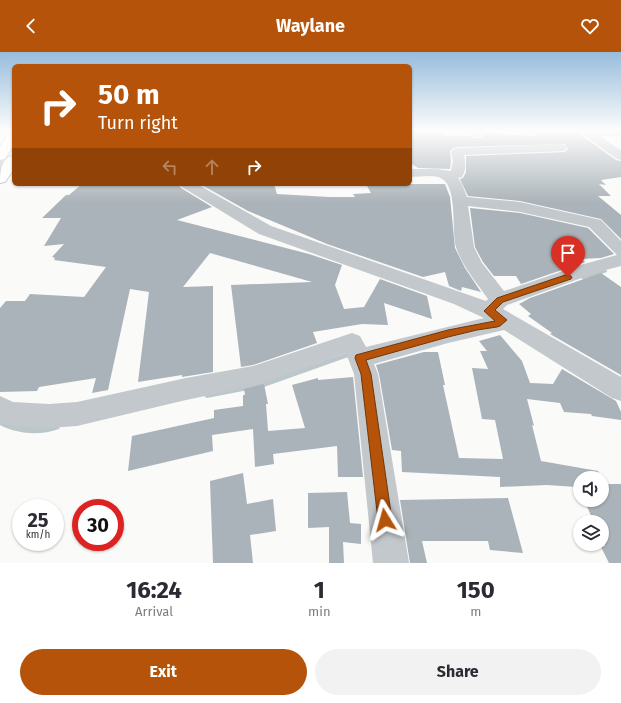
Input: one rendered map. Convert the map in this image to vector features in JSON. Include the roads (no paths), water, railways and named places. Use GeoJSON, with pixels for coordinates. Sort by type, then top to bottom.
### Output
{"type":"FeatureCollection","features":[{"type":"Feature","properties":{"kind":"main road"},"geometry":{"type":"LineString","coordinates":[[0,179],[8,158]]}},
{"type":"Feature","properties":{"kind":"street"},"geometry":{"type":"LineString","coordinates":[[412,173],[440,173],[449,176],[457,174],[460,161],[458,155]]}},
{"type":"Feature","properties":{"kind":"street"},"geometry":{"type":"LineString","coordinates":[[357,353],[497,324],[497,310],[482,276],[464,246],[459,196],[452,179],[449,176]]}},
{"type":"Feature","properties":{"kind":"street"},"geometry":{"type":"LineString","coordinates":[[190,186],[266,230],[461,299],[497,310],[621,390]]}},
{"type":"Feature","properties":{"kind":"street"},"geometry":{"type":"LineString","coordinates":[[460,201],[520,207],[595,223],[621,251]]}},
{"type":"Feature","properties":{"kind":"street"},"geometry":{"type":"LineString","coordinates":[[497,310],[591,268],[621,260]]}},
{"type":"Feature","properties":{"kind":"street"},"geometry":{"type":"LineString","coordinates":[[0,408],[10,414],[49,416],[77,414],[186,389],[253,376],[352,342],[366,374],[391,563]]}},
{"type":"Feature","properties":{"kind":"waterway"},"geometry":{"type":"LineString","coordinates":[[584,278],[605,271]]}},
{"type":"Feature","properties":{"kind":"waterway"},"geometry":{"type":"LineString","coordinates":[[207,395],[264,384],[352,353]]}},
{"type":"Feature","properties":{"kind":"waterway"},"geometry":{"type":"LineString","coordinates":[[0,421],[7,425],[27,430],[56,427]]}}]}
